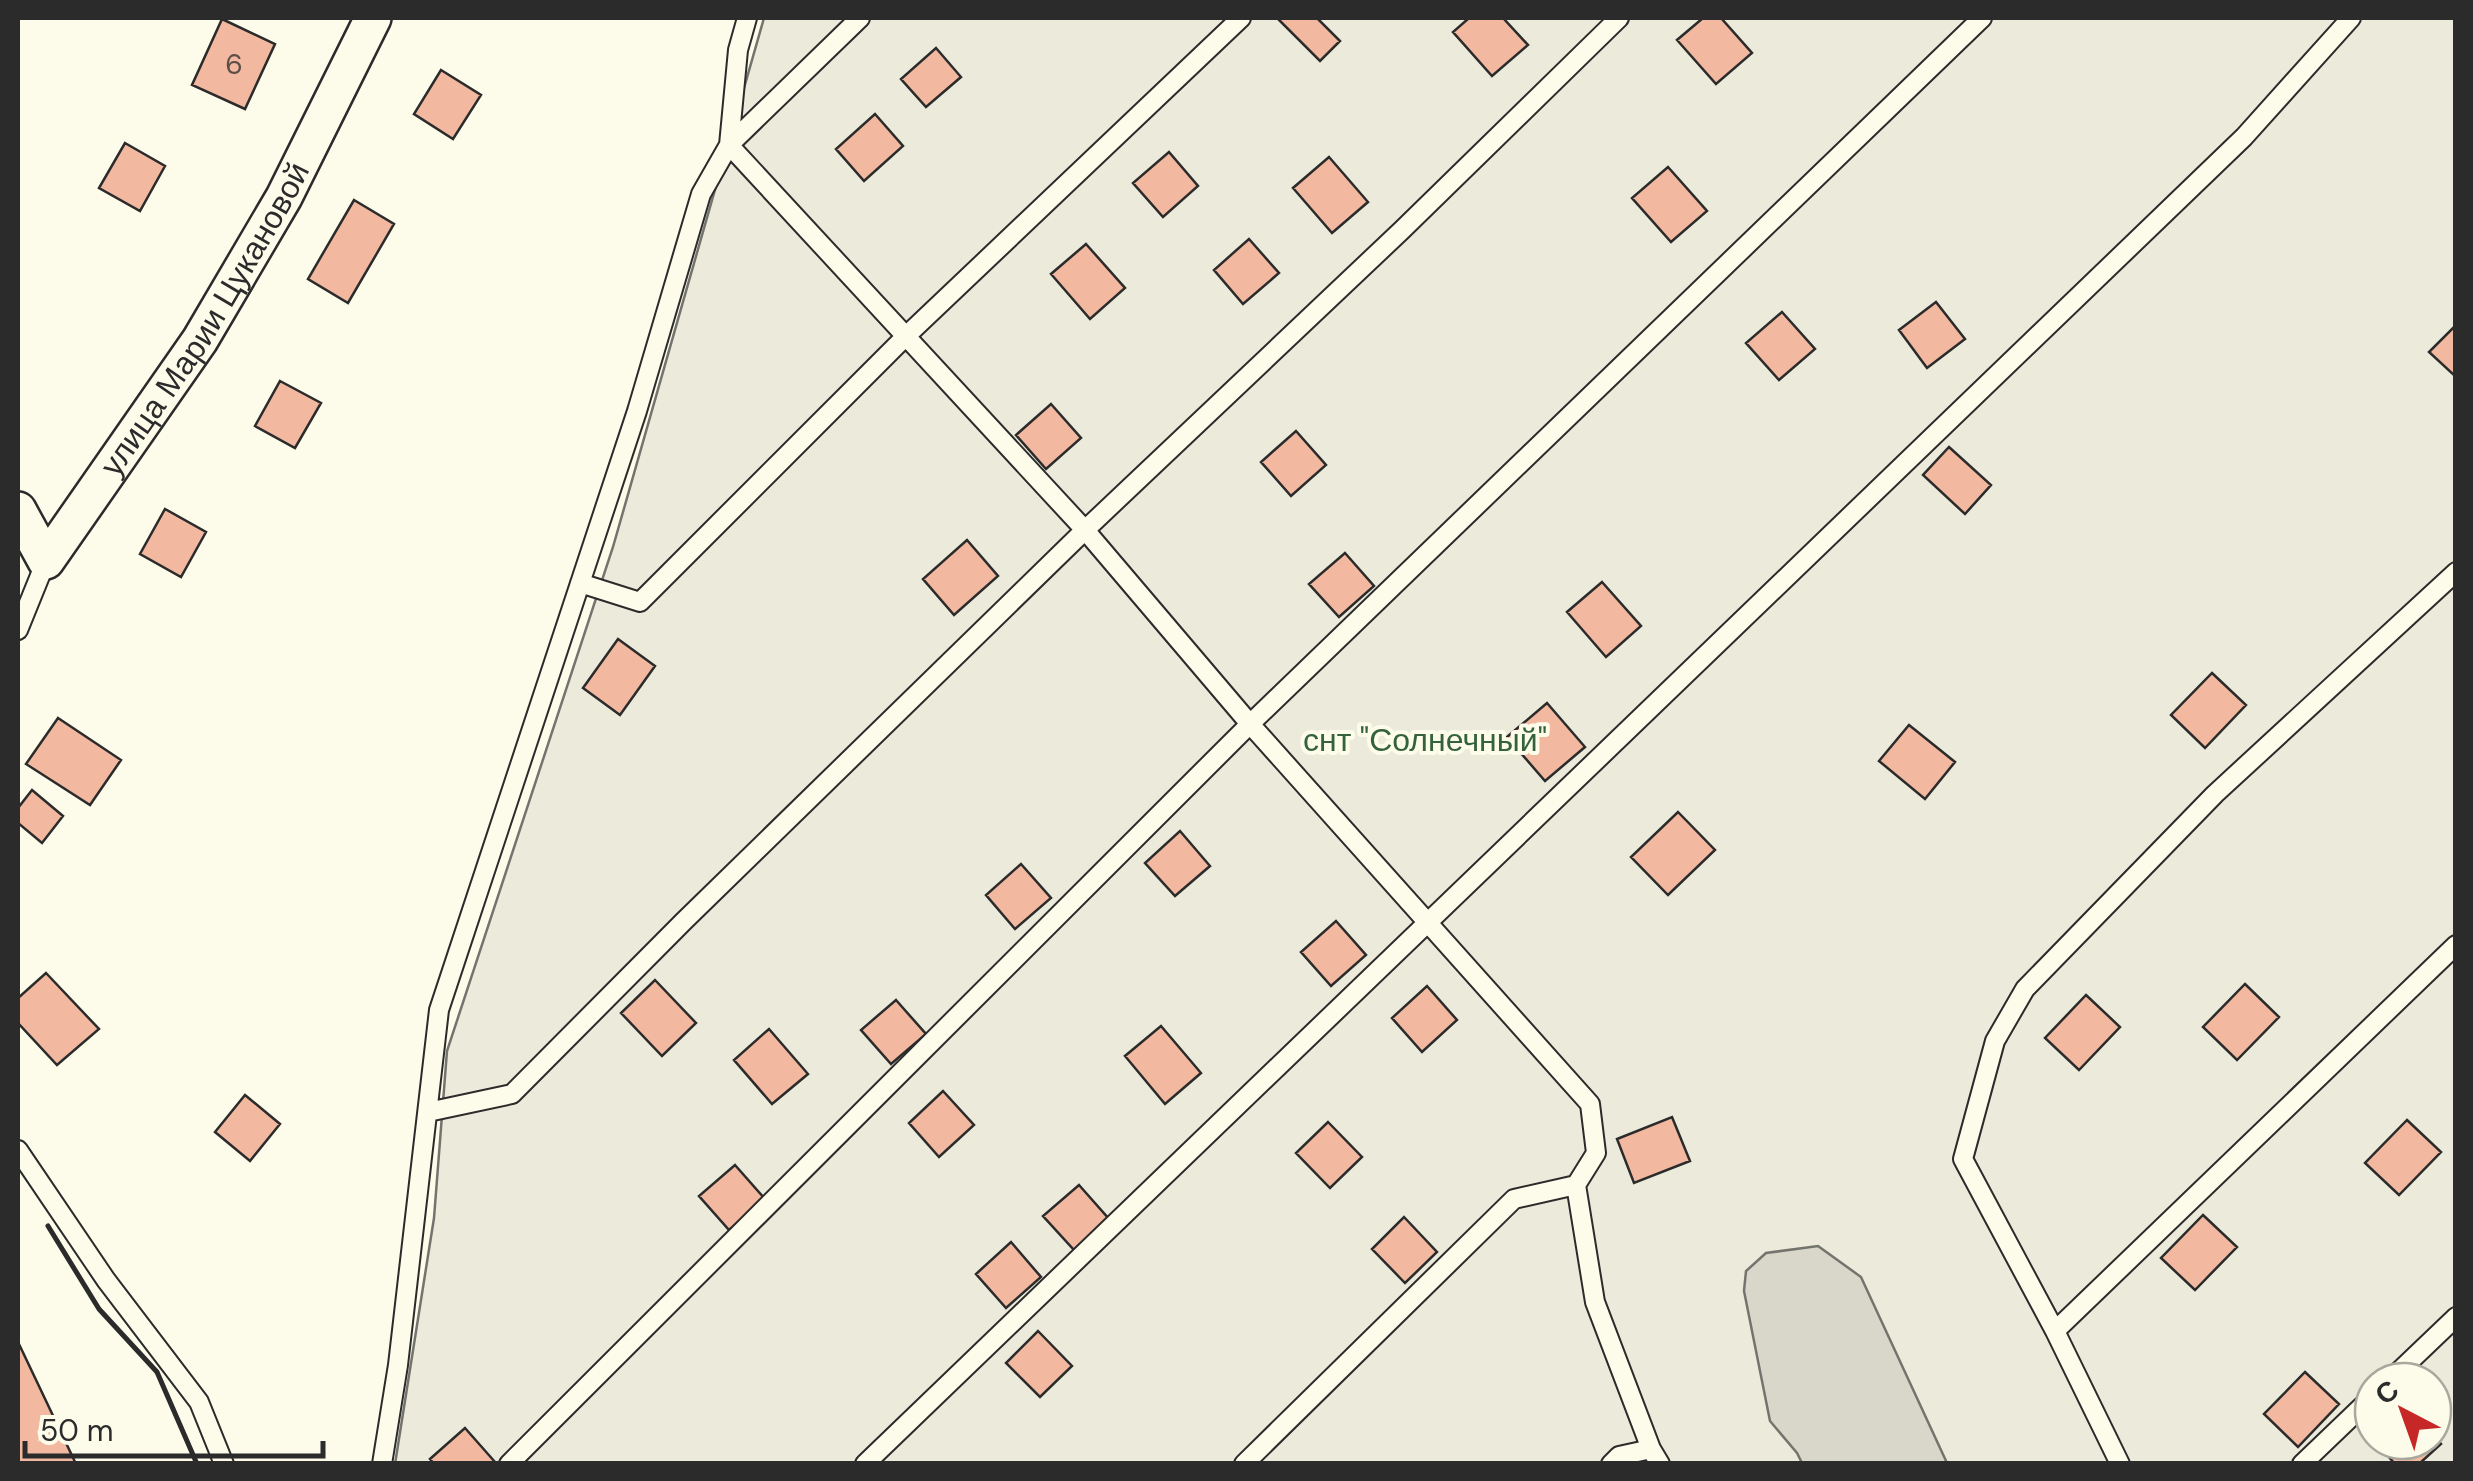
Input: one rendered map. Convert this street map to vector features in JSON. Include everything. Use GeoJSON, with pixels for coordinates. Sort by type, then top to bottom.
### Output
{"type":"FeatureCollection","features":[{"type":"Feature","properties":{"kind":"street","name":"улица Марии Цукановой"},"geometry":{"type":"LineString","coordinates":[[46,561],[200,340],[284,198],[373,18]]}},
{"type":"Feature","properties":{"kind":"street"},"geometry":{"type":"LineString","coordinates":[[18,510],[46,561]]}},
{"type":"Feature","properties":{"kind":"lane"},"geometry":{"type":"LineString","coordinates":[[747,18],[738,50],[729,146],[1085,530],[1250,724],[1590,1104],[1596,1153],[1576,1185],[1595,1302],[1655,1456],[1619,1456],[1610,1464]]}},
{"type":"Feature","properties":{"kind":"lane"},"geometry":{"type":"LineString","coordinates":[[382,1464],[398,1365],[438,1010],[636,411],[701,194],[729,146],[860,18]]}},
{"type":"Feature","properties":{"kind":"lane"},"geometry":{"type":"LineString","coordinates":[[580,583],[640,602],[904,338],[1241,18]]}},
{"type":"Feature","properties":{"kind":"lane"},"geometry":{"type":"LineString","coordinates":[[428,1112],[512,1094],[698,906],[1619,18]]}},
{"type":"Feature","properties":{"kind":"lane"},"geometry":{"type":"LineString","coordinates":[[509,1464],[1250,724],[1982,18]]}},
{"type":"Feature","properties":{"kind":"lane"},"geometry":{"type":"LineString","coordinates":[[865,1464],[2244,138],[2351,18]]}},
{"type":"Feature","properties":{"kind":"lane"},"geometry":{"type":"LineString","coordinates":[[18,630],[46,561]]}},
{"type":"Feature","properties":{"kind":"lane"},"geometry":{"type":"LineString","coordinates":[[2120,1464],[1964,1159],[1995,1041],[2024,989],[2214,794],[2456,572]]}},
{"type":"Feature","properties":{"kind":"lane"},"geometry":{"type":"LineString","coordinates":[[2055,1331],[2456,945]]}},
{"type":"Feature","properties":{"kind":"lane"},"geometry":{"type":"LineString","coordinates":[[18,1150],[106,1280],[199,1402],[224,1464]]}},
{"type":"Feature","properties":{"kind":"lane"},"geometry":{"type":"LineString","coordinates":[[1244,1464],[1514,1199],[1576,1185]]}},
{"type":"Feature","properties":{"kind":"lane"},"geometry":{"type":"LineString","coordinates":[[2409,1361],[2456,1317]]}},
{"type":"Feature","properties":{"kind":"lane"},"geometry":{"type":"LineString","coordinates":[[2302,1464],[2353,1415]]}},
{"type":"Feature","properties":{"kind":"green space","name":"снт \"Солнечный\""},"geometry":{"type":"Polygon","coordinates":[[[764,18],[2455,18],[2455,1463],[395,1464],[434,1218],[447,1051],[613,547],[764,18]]]}},
{"type":"Feature","properties":{"kind":"shaded area"},"geometry":{"type":"Polygon","coordinates":[[[1818,1246],[1861,1277],[1947,1463],[1802,1463],[1770,1421],[1744,1291],[1746,1271],[1766,1253],[1818,1246]]]}},
{"type":"Feature","properties":{"kind":"building"},"geometry":{"type":"Polygon","coordinates":[[[1277,18],[1317,18],[1340,41],[1320,61],[1277,18]]]}},
{"type":"Feature","properties":{"kind":"building"},"geometry":{"type":"Polygon","coordinates":[[[1469,18],[1503,18],[1528,45],[1492,76],[1453,32],[1469,18]]]}},
{"type":"Feature","properties":{"kind":"building"},"geometry":{"type":"Polygon","coordinates":[[[1703,18],[1721,18],[1752,53],[1716,84],[1677,40],[1703,18]]]}},
{"type":"Feature","properties":{"kind":"building"},"geometry":{"type":"Polygon","coordinates":[[[222,19],[275,44],[245,109],[192,85],[222,19]]]}},
{"type":"Feature","properties":{"kind":"building"},"geometry":{"type":"Polygon","coordinates":[[[936,48],[961,77],[926,107],[901,79],[936,48]]]}},
{"type":"Feature","properties":{"kind":"building"},"geometry":{"type":"Polygon","coordinates":[[[441,70],[481,95],[453,139],[414,114],[441,70]]]}},
{"type":"Feature","properties":{"kind":"building"},"geometry":{"type":"Polygon","coordinates":[[[875,114],[903,146],[864,181],[836,149],[875,114]]]}},
{"type":"Feature","properties":{"kind":"building"},"geometry":{"type":"Polygon","coordinates":[[[125,143],[165,166],[140,211],[99,188],[125,143]]]}},
{"type":"Feature","properties":{"kind":"building"},"geometry":{"type":"Polygon","coordinates":[[[1169,152],[1198,186],[1163,217],[1133,183],[1169,152]]]}},
{"type":"Feature","properties":{"kind":"building"},"geometry":{"type":"Polygon","coordinates":[[[1329,157],[1368,202],[1332,233],[1293,188],[1329,157]]]}},
{"type":"Feature","properties":{"kind":"building"},"geometry":{"type":"Polygon","coordinates":[[[1668,167],[1707,211],[1671,242],[1632,198],[1668,167]]]}},
{"type":"Feature","properties":{"kind":"building"},"geometry":{"type":"Polygon","coordinates":[[[354,200],[394,224],[348,303],[308,279],[354,200]]]}},
{"type":"Feature","properties":{"kind":"building"},"geometry":{"type":"Polygon","coordinates":[[[1249,239],[1279,273],[1243,304],[1214,270],[1249,239]]]}},
{"type":"Feature","properties":{"kind":"building"},"geometry":{"type":"Polygon","coordinates":[[[1086,244],[1125,288],[1090,319],[1051,274],[1086,244]]]}},
{"type":"Feature","properties":{"kind":"building"},"geometry":{"type":"Polygon","coordinates":[[[1936,302],[1965,339],[1927,368],[1899,330],[1936,302]]]}},
{"type":"Feature","properties":{"kind":"building"},"geometry":{"type":"Polygon","coordinates":[[[1782,312],[1815,349],[1779,380],[1746,343],[1782,312]]]}},
{"type":"Feature","properties":{"kind":"building"},"geometry":{"type":"Polygon","coordinates":[[[2456,325],[2456,377],[2429,352],[2456,325]]]}},
{"type":"Feature","properties":{"kind":"building"},"geometry":{"type":"Polygon","coordinates":[[[280,381],[321,403],[295,448],[255,426],[280,381]]]}},
{"type":"Feature","properties":{"kind":"building"},"geometry":{"type":"Polygon","coordinates":[[[1051,404],[1081,438],[1046,469],[1016,435],[1051,404]]]}},
{"type":"Feature","properties":{"kind":"building"},"geometry":{"type":"Polygon","coordinates":[[[1296,431],[1326,465],[1291,496],[1261,462],[1296,431]]]}},
{"type":"Feature","properties":{"kind":"building"},"geometry":{"type":"Polygon","coordinates":[[[1949,447],[1991,485],[1965,514],[1923,475],[1949,447]]]}},
{"type":"Feature","properties":{"kind":"building"},"geometry":{"type":"Polygon","coordinates":[[[165,509],[206,532],[181,577],[140,554],[165,509]]]}},
{"type":"Feature","properties":{"kind":"building"},"geometry":{"type":"Polygon","coordinates":[[[967,540],[998,576],[954,615],[923,579],[967,540]]]}},
{"type":"Feature","properties":{"kind":"building"},"geometry":{"type":"Polygon","coordinates":[[[1345,553],[1374,586],[1339,617],[1309,584],[1345,553]]]}},
{"type":"Feature","properties":{"kind":"building"},"geometry":{"type":"Polygon","coordinates":[[[1602,582],[1641,626],[1606,657],[1567,612],[1602,582]]]}},
{"type":"Feature","properties":{"kind":"building"},"geometry":{"type":"Polygon","coordinates":[[[618,639],[655,666],[620,715],[583,688],[618,639]]]}},
{"type":"Feature","properties":{"kind":"building"},"geometry":{"type":"Polygon","coordinates":[[[2212,673],[2246,705],[2205,748],[2171,715],[2212,673]]]}},
{"type":"Feature","properties":{"kind":"building"},"geometry":{"type":"Polygon","coordinates":[[[1547,703],[1585,747],[1545,781],[1507,737],[1547,703]]]}},
{"type":"Feature","properties":{"kind":"building"},"geometry":{"type":"Polygon","coordinates":[[[58,718],[121,760],[90,805],[26,764],[58,718]]]}},
{"type":"Feature","properties":{"kind":"building"},"geometry":{"type":"Polygon","coordinates":[[[1909,725],[1955,762],[1925,799],[1879,761],[1909,725]]]}},
{"type":"Feature","properties":{"kind":"building"},"geometry":{"type":"Polygon","coordinates":[[[32,790],[63,816],[42,843],[18,823],[18,808],[32,790]]]}},
{"type":"Feature","properties":{"kind":"building"},"geometry":{"type":"Polygon","coordinates":[[[1678,812],[1715,850],[1668,895],[1631,857],[1678,812]]]}},
{"type":"Feature","properties":{"kind":"building"},"geometry":{"type":"Polygon","coordinates":[[[1180,831],[1210,866],[1175,896],[1145,863],[1180,831]]]}},
{"type":"Feature","properties":{"kind":"building"},"geometry":{"type":"Polygon","coordinates":[[[1021,864],[1051,898],[1015,929],[986,895],[1021,864]]]}},
{"type":"Feature","properties":{"kind":"building"},"geometry":{"type":"Polygon","coordinates":[[[1336,921],[1366,955],[1331,986],[1301,952],[1336,921]]]}},
{"type":"Feature","properties":{"kind":"building"},"geometry":{"type":"Polygon","coordinates":[[[46,973],[99,1029],[57,1065],[18,1023],[18,998],[46,973]]]}},
{"type":"Feature","properties":{"kind":"building"},"geometry":{"type":"Polygon","coordinates":[[[655,980],[696,1023],[662,1056],[621,1013],[655,980]]]}},
{"type":"Feature","properties":{"kind":"building"},"geometry":{"type":"Polygon","coordinates":[[[2245,984],[2279,1017],[2237,1060],[2203,1027],[2245,984]]]}},
{"type":"Feature","properties":{"kind":"building"},"geometry":{"type":"Polygon","coordinates":[[[1427,986],[1457,1020],[1422,1052],[1392,1018],[1427,986]]]}},
{"type":"Feature","properties":{"kind":"building"},"geometry":{"type":"Polygon","coordinates":[[[2086,995],[2120,1027],[2079,1070],[2045,1038],[2086,995]]]}},
{"type":"Feature","properties":{"kind":"building"},"geometry":{"type":"Polygon","coordinates":[[[896,1000],[926,1034],[891,1064],[861,1030],[896,1000]]]}},
{"type":"Feature","properties":{"kind":"building"},"geometry":{"type":"Polygon","coordinates":[[[1161,1026],[1201,1073],[1165,1104],[1125,1056],[1161,1026]]]}},
{"type":"Feature","properties":{"kind":"building"},"geometry":{"type":"Polygon","coordinates":[[[769,1029],[808,1074],[772,1104],[734,1060],[769,1029]]]}},
{"type":"Feature","properties":{"kind":"building"},"geometry":{"type":"Polygon","coordinates":[[[943,1091],[974,1125],[939,1157],[909,1123],[943,1091]]]}},
{"type":"Feature","properties":{"kind":"building"},"geometry":{"type":"Polygon","coordinates":[[[245,1095],[280,1124],[250,1161],[215,1132],[245,1095]]]}},
{"type":"Feature","properties":{"kind":"building"},"geometry":{"type":"Polygon","coordinates":[[[1672,1117],[1690,1161],[1634,1183],[1617,1139],[1672,1117]]]}},
{"type":"Feature","properties":{"kind":"building"},"geometry":{"type":"Polygon","coordinates":[[[2407,1120],[2441,1152],[2399,1195],[2365,1163],[2407,1120]]]}},
{"type":"Feature","properties":{"kind":"building"},"geometry":{"type":"Polygon","coordinates":[[[1328,1122],[1362,1157],[1330,1188],[1296,1153],[1328,1122]]]}},
{"type":"Feature","properties":{"kind":"building"},"geometry":{"type":"Polygon","coordinates":[[[735,1165],[765,1199],[729,1230],[699,1196],[735,1165]]]}},
{"type":"Feature","properties":{"kind":"building"},"geometry":{"type":"Polygon","coordinates":[[[1079,1185],[1109,1219],[1074,1250],[1043,1216],[1079,1185]]]}},
{"type":"Feature","properties":{"kind":"building"},"geometry":{"type":"Polygon","coordinates":[[[2203,1215],[2237,1247],[2195,1290],[2161,1258],[2203,1215]]]}},
{"type":"Feature","properties":{"kind":"building"},"geometry":{"type":"Polygon","coordinates":[[[1404,1217],[1437,1252],[1405,1283],[1372,1249],[1404,1217]]]}},
{"type":"Feature","properties":{"kind":"building"},"geometry":{"type":"Polygon","coordinates":[[[1011,1242],[1041,1277],[1006,1308],[976,1274],[1011,1242]]]}},
{"type":"Feature","properties":{"kind":"building"},"geometry":{"type":"Polygon","coordinates":[[[1038,1331],[1072,1366],[1040,1397],[1006,1363],[1038,1331]]]}},
{"type":"Feature","properties":{"kind":"building"},"geometry":{"type":"Polygon","coordinates":[[[18,1342],[76,1464],[18,1464],[18,1342]]]}},
{"type":"Feature","properties":{"kind":"building"},"geometry":{"type":"Polygon","coordinates":[[[2305,1372],[2339,1404],[2298,1447],[2264,1414],[2305,1372]]]}},
{"type":"Feature","properties":{"kind":"building"},"geometry":{"type":"Polygon","coordinates":[[[465,1428],[495,1462],[434,1464],[430,1459],[465,1428]]]}},
{"type":"Feature","properties":{"kind":"building"},"geometry":{"type":"Polygon","coordinates":[[[2392,1461],[2422,1461],[2419,1464],[2392,1461]]]}},
{"type":"Feature","properties":{"kind":"wall"},"geometry":{"type":"LineString","coordinates":[[48,1226],[99,1309],[157,1372],[197,1464]]}}]}
